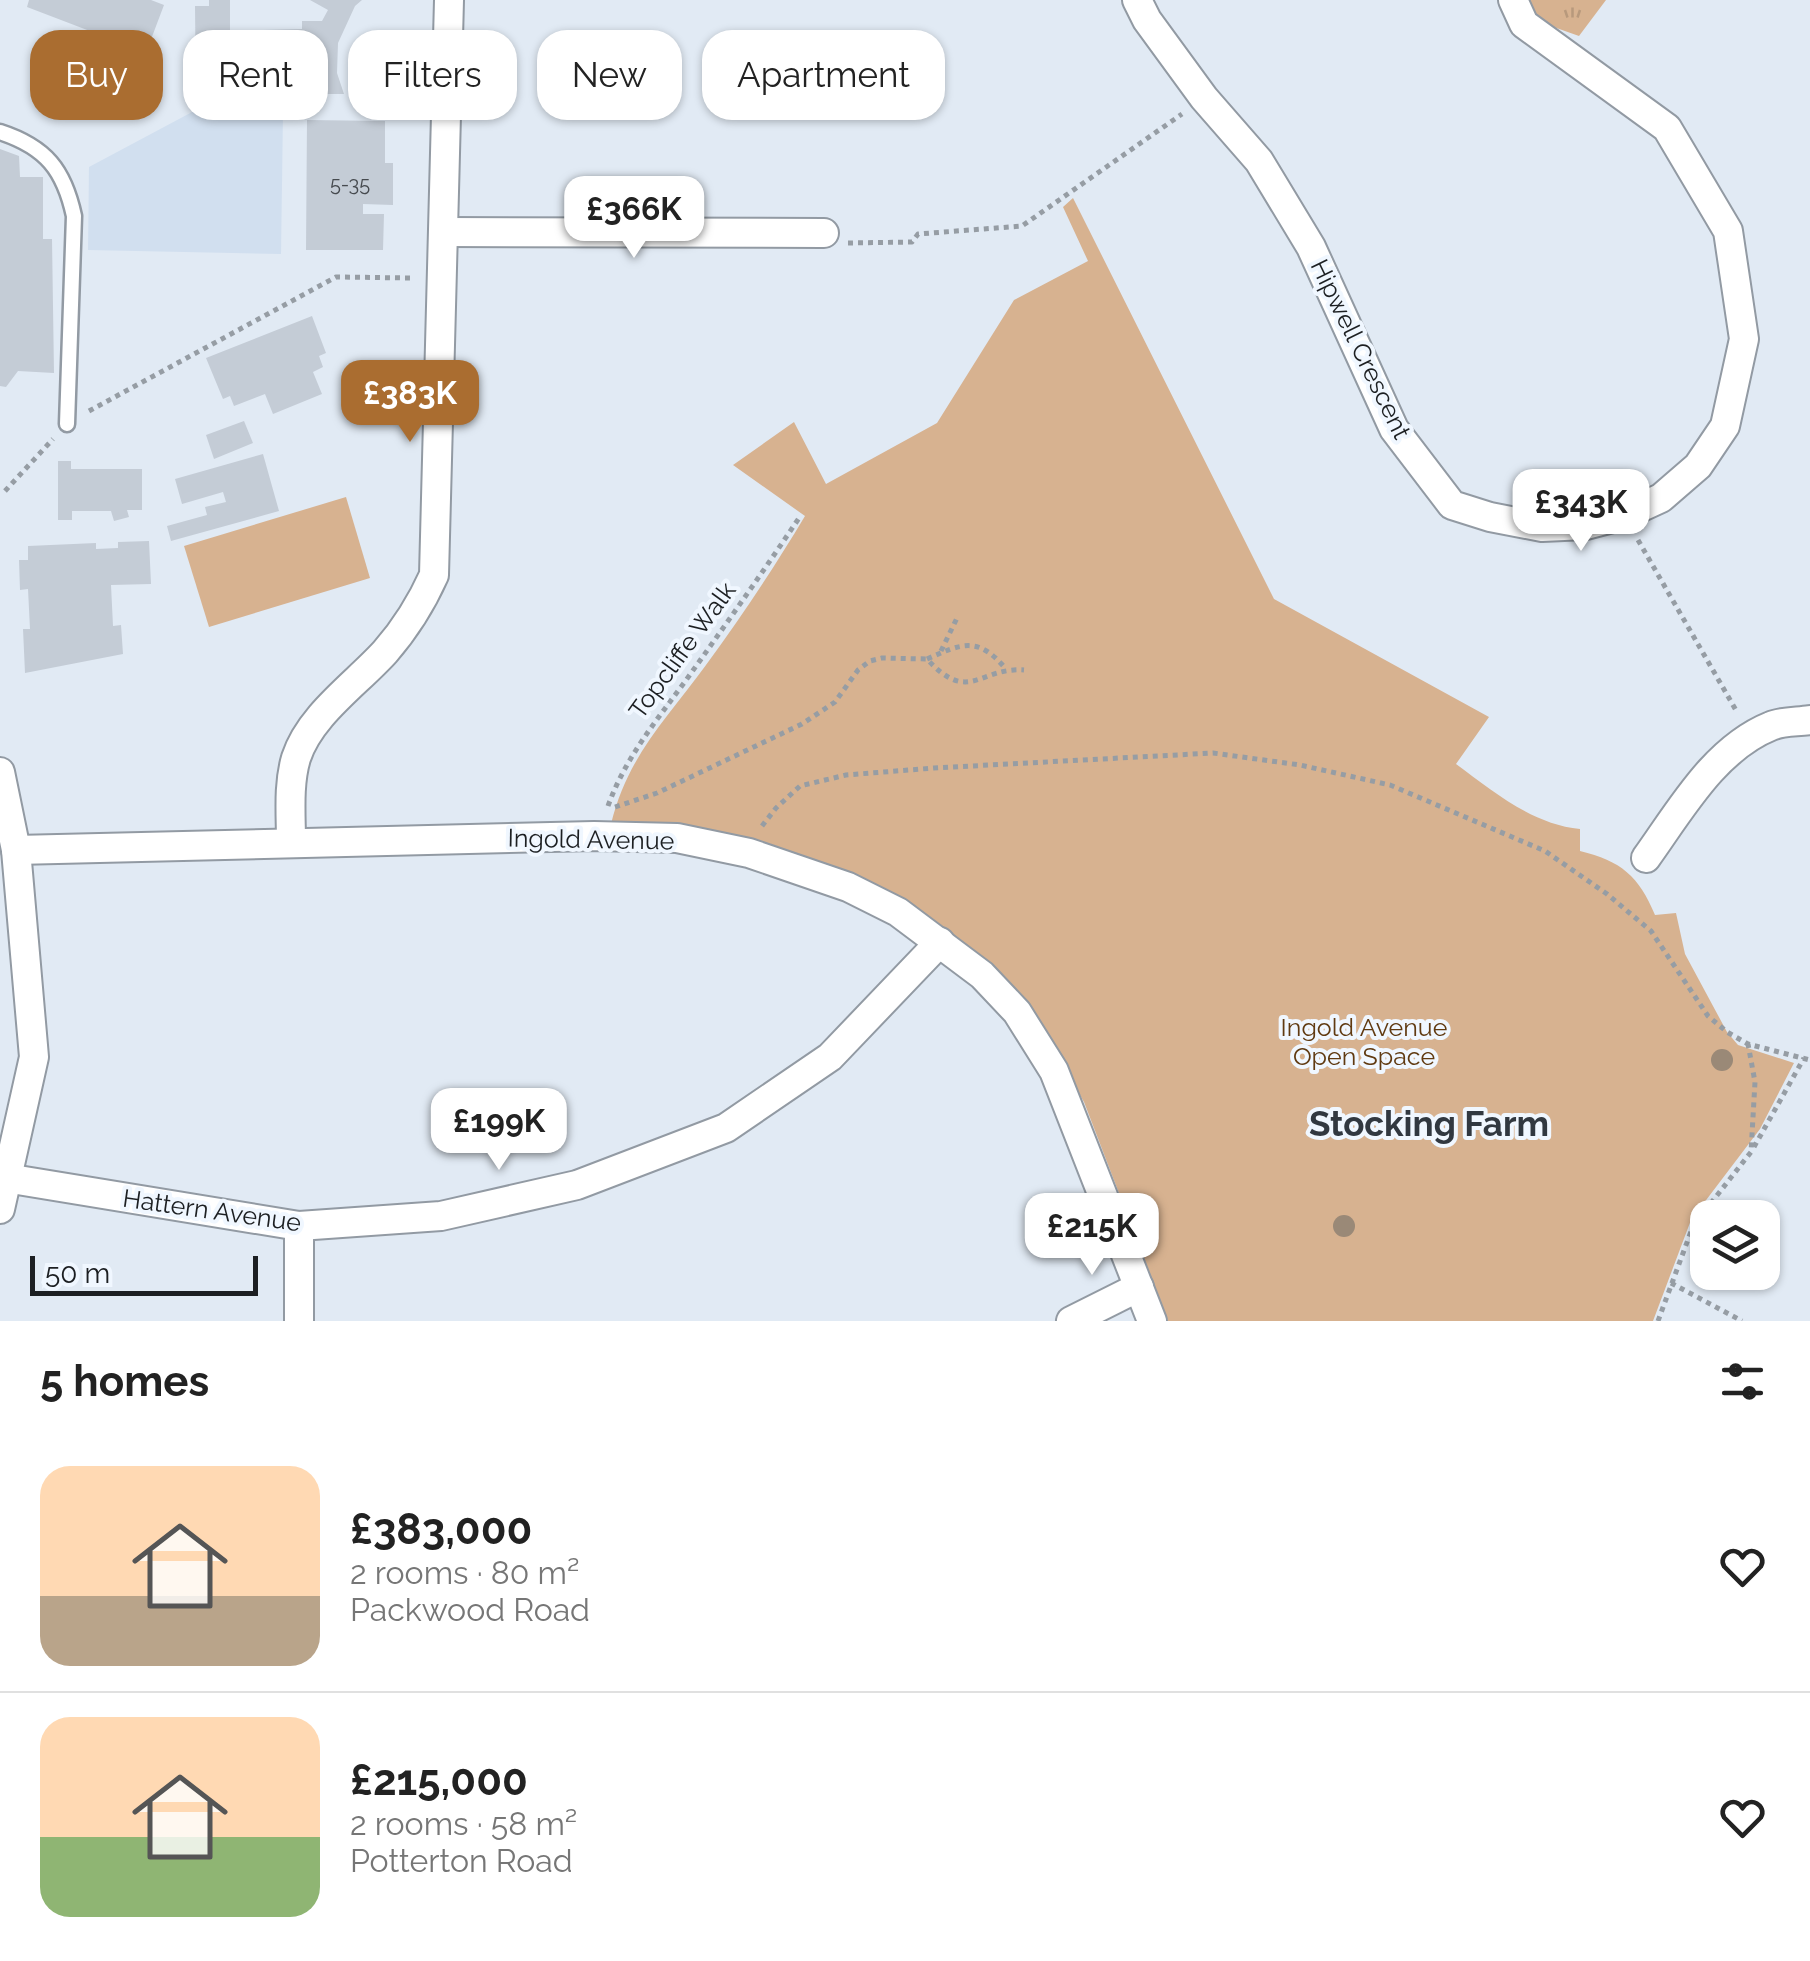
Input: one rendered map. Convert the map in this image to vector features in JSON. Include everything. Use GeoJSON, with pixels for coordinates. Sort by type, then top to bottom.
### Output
{"type":"FeatureCollection","features":[{"type":"Feature","properties":{"kind":"street"},"geometry":{"type":"LineString","coordinates":[[291,842],[291,788],[302,746],[320,720],[386,651],[416,613],[434,575],[449,0]]}},
{"type":"Feature","properties":{"kind":"street","name":"Hipwell Crescent"},"geometry":{"type":"LineString","coordinates":[[1137,0],[1147,20],[1204,98],[1259,160],[1311,247],[1394,429],[1452,506],[1542,528],[1586,526],[1624,516],[1661,498],[1698,466],[1724,426],[1744,339],[1728,231],[1668,128],[1524,24],[1513,0]]}},
{"type":"Feature","properties":{"kind":"street"},"geometry":{"type":"LineString","coordinates":[[444,232],[824,233]]}},
{"type":"Feature","properties":{"kind":"street"},"geometry":{"type":"LineString","coordinates":[[1646,858],[1703,780],[1733,748],[1772,725],[1810,720]]}},
{"type":"Feature","properties":{"kind":"street"},"geometry":{"type":"LineString","coordinates":[[0,772],[16,850],[34,1057],[3,1178],[0,1208]]}},
{"type":"Feature","properties":{"kind":"street","name":"Ingold Avenue"},"geometry":{"type":"LineString","coordinates":[[16,850],[594,836],[678,838],[749,853],[848,887],[898,912],[940,942],[982,975],[1018,1012],[1054,1071],[1152,1321]]}},
{"type":"Feature","properties":{"kind":"street","name":"Hattern Avenue"},"geometry":{"type":"LineString","coordinates":[[3,1178],[299,1226],[441,1216],[577,1185],[726,1128],[830,1057],[940,942]]}},
{"type":"Feature","properties":{"kind":"street"},"geometry":{"type":"LineString","coordinates":[[299,1226],[300,1321]]}},
{"type":"Feature","properties":{"kind":"street"},"geometry":{"type":"LineString","coordinates":[[1071,1321],[1139,1287]]}},
{"type":"Feature","properties":{"kind":"lane"},"geometry":{"type":"LineString","coordinates":[[0,132],[38,149],[56,167],[69,190],[74,216],[67,424]]}},
{"type":"Feature","properties":{"kind":"path"},"geometry":{"type":"LineString","coordinates":[[824,233],[834,244],[912,242],[918,234],[1022,226],[1204,98]]}},
{"type":"Feature","properties":{"kind":"path"},"geometry":{"type":"LineString","coordinates":[[5,492],[67,424],[336,276],[442,279]]}},
{"type":"Feature","properties":{"kind":"path"},"geometry":{"type":"LineString","coordinates":[[1624,516],[1751,737]]}},
{"type":"Feature","properties":{"kind":"path","name":"Topcliffe Walk"},"geometry":{"type":"LineString","coordinates":[[594,836],[597,812],[607,809],[620,772],[798,518]]}},
{"type":"Feature","properties":{"kind":"path"},"geometry":{"type":"LineString","coordinates":[[940,654],[958,616]]}},
{"type":"Feature","properties":{"kind":"path"},"geometry":{"type":"LineString","coordinates":[[607,809],[658,793],[802,724],[835,702],[858,670],[870,661],[927,660],[973,644],[992,652],[1006,669]]}},
{"type":"Feature","properties":{"kind":"path"},"geometry":{"type":"LineString","coordinates":[[927,660],[940,673],[958,682],[976,682],[1006,669],[1024,670]]}},
{"type":"Feature","properties":{"kind":"path"},"geometry":{"type":"LineString","coordinates":[[749,853],[776,808],[800,786],[846,775],[1213,753],[1300,765],[1390,785],[1545,851],[1607,894],[1651,932],[1708,1016],[1748,1044],[1807,1059],[1751,1152],[1693,1226],[1658,1321]]}},
{"type":"Feature","properties":{"kind":"path"},"geometry":{"type":"LineString","coordinates":[[1748,1044],[1755,1082],[1751,1152]]}},
{"type":"Feature","properties":{"kind":"path"},"geometry":{"type":"LineString","coordinates":[[1670,1283],[1742,1321]]}},
{"type":"Feature","properties":{"kind":"shaded area"},"geometry":{"type":"Polygon","coordinates":[[[183,117],[183,120],[283,120],[281,254],[88,250],[89,167],[183,117]]]}},
{"type":"Feature","properties":{"kind":"green space"},"geometry":{"type":"Polygon","coordinates":[[[1519,0],[1606,0],[1579,36],[1531,19],[1519,0]]]}},
{"type":"Feature","properties":{"kind":"green space","name":"Ingold Avenue Open Space"},"geometry":{"type":"Polygon","coordinates":[[[1073,198],[1274,599],[1489,717],[1456,764],[1530,814],[1580,829],[1580,851],[1627,872],[1655,915],[1676,913],[1685,954],[1727,1032],[1738,1045],[1794,1063],[1760,1129],[1706,1200],[1690,1200],[1690,1223],[1653,1321],[1168,1321],[1084,1102],[1023,997],[991,964],[904,900],[818,861],[744,840],[611,824],[638,758],[745,610],[805,516],[733,465],[794,422],[826,484],[937,423],[1014,300],[1088,261],[1063,207],[1073,198]]]}},
{"type":"Feature","properties":{"kind":"green space"},"geometry":{"type":"Polygon","coordinates":[[[346,497],[370,578],[209,627],[184,546],[346,497]]]}},
{"type":"Feature","properties":{"kind":"building"},"geometry":{"type":"Polygon","coordinates":[[[29,0],[151,0],[164,5],[155,30],[87,30],[27,7],[29,0]]]}},
{"type":"Feature","properties":{"kind":"building"},"geometry":{"type":"Polygon","coordinates":[[[209,0],[230,0],[230,30],[195,30],[195,6],[209,6],[209,0]]]}},
{"type":"Feature","properties":{"kind":"building"},"geometry":{"type":"Polygon","coordinates":[[[310,0],[362,0],[355,6],[338,43],[337,73],[344,94],[328,94],[328,30],[266,30],[302,29],[302,21],[322,21],[328,10],[310,0]]]}},
{"type":"Feature","properties":{"kind":"building"},"geometry":{"type":"Polygon","coordinates":[[[307,120],[385,121],[385,163],[393,163],[393,205],[363,204],[363,214],[384,214],[383,250],[306,250],[307,120]]]}},
{"type":"Feature","properties":{"kind":"building"},"geometry":{"type":"Polygon","coordinates":[[[0,149],[19,156],[20,177],[43,177],[43,239],[52,239],[54,373],[18,371],[6,387],[0,386],[0,149]]]}},
{"type":"Feature","properties":{"kind":"building"},"geometry":{"type":"Polygon","coordinates":[[[312,316],[326,353],[319,356],[323,367],[313,372],[322,394],[273,414],[265,394],[234,406],[230,396],[223,399],[206,358],[312,316]]]}},
{"type":"Feature","properties":{"kind":"building"},"geometry":{"type":"Polygon","coordinates":[[[244,421],[253,443],[214,459],[206,435],[244,421]]]}},
{"type":"Feature","properties":{"kind":"building"},"geometry":{"type":"Polygon","coordinates":[[[263,454],[279,511],[171,541],[167,526],[207,515],[205,507],[226,502],[223,492],[182,504],[175,479],[263,454]]]}},
{"type":"Feature","properties":{"kind":"building"},"geometry":{"type":"Polygon","coordinates":[[[58,461],[71,461],[71,469],[142,469],[142,510],[127,510],[129,517],[114,521],[111,511],[72,511],[72,520],[58,520],[58,461]]]}},
{"type":"Feature","properties":{"kind":"building"},"geometry":{"type":"Polygon","coordinates":[[[149,541],[151,584],[111,585],[113,626],[121,625],[123,654],[25,673],[23,629],[30,629],[28,589],[20,590],[19,560],[28,560],[28,546],[96,543],[96,549],[118,548],[118,542],[149,541]]]}},
{"type":"Feature","properties":{"kind":"district","name":"Stocking Farm"},"geometry":{"type":"Point","coordinates":[1429,1123]}}]}
